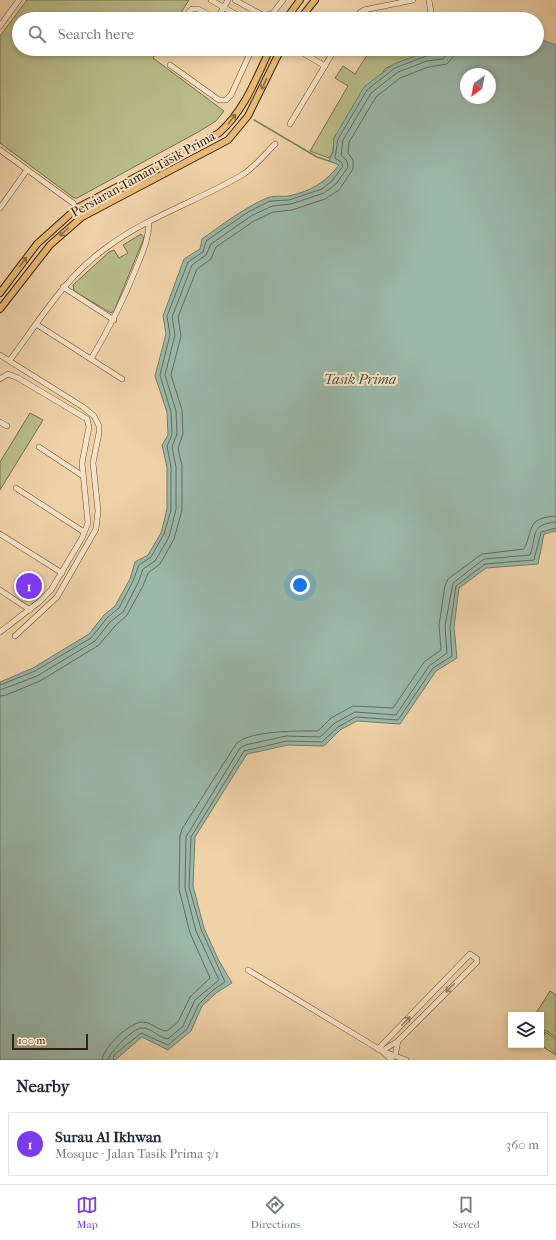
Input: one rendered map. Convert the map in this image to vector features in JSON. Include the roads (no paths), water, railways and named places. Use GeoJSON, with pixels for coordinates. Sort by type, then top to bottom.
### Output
{"type":"FeatureCollection","features":[{"type":"Feature","properties":{"kind":"main road"},"geometry":{"type":"LineString","coordinates":[[291,12],[300,0]]}},
{"type":"Feature","properties":{"kind":"main road"},"geometry":{"type":"LineString","coordinates":[[306,12],[316,0]]}},
{"type":"Feature","properties":{"kind":"main road","name":"Persiaran Taman Tasik Prima"},"geometry":{"type":"LineString","coordinates":[[0,293],[37,244],[77,208],[219,133],[227,126],[251,92],[267,56]]}},
{"type":"Feature","properties":{"kind":"main road","name":"Persiaran Taman Tasik Prima"},"geometry":{"type":"LineString","coordinates":[[0,309],[50,245],[82,217],[228,140],[248,116],[278,56]]}},
{"type":"Feature","properties":{"kind":"street"},"geometry":{"type":"LineString","coordinates":[[0,26],[19,0]]}},
{"type":"Feature","properties":{"kind":"street"},"geometry":{"type":"LineString","coordinates":[[211,0],[232,12]]}},
{"type":"Feature","properties":{"kind":"street"},"geometry":{"type":"LineString","coordinates":[[221,12],[228,0]]}},
{"type":"Feature","properties":{"kind":"street"},"geometry":{"type":"LineString","coordinates":[[235,0],[257,12]]}},
{"type":"Feature","properties":{"kind":"street"},"geometry":{"type":"LineString","coordinates":[[274,12],[283,0]]}},
{"type":"Feature","properties":{"kind":"street"},"geometry":{"type":"LineString","coordinates":[[361,12],[364,10],[414,0]]}},
{"type":"Feature","properties":{"kind":"street"},"geometry":{"type":"LineString","coordinates":[[429,0],[431,12]]}},
{"type":"Feature","properties":{"kind":"street"},"geometry":{"type":"LineString","coordinates":[[189,12],[192,9],[198,9],[203,12]]}},
{"type":"Feature","properties":{"kind":"street"},"geometry":{"type":"LineString","coordinates":[[170,65],[219,100],[226,100],[231,95],[249,56]]}},
{"type":"Feature","properties":{"kind":"street"},"geometry":{"type":"LineString","coordinates":[[308,56],[325,66]]}},
{"type":"Feature","properties":{"kind":"street"},"geometry":{"type":"LineString","coordinates":[[290,124],[331,56]]}},
{"type":"Feature","properties":{"kind":"street"},"geometry":{"type":"LineString","coordinates":[[10,360],[63,287],[86,263],[107,247],[149,222],[243,174],[275,144]]}},
{"type":"Feature","properties":{"kind":"street"},"geometry":{"type":"LineString","coordinates":[[0,150],[77,208],[82,217]]}},
{"type":"Feature","properties":{"kind":"street"},"geometry":{"type":"LineString","coordinates":[[0,208],[27,170]]}},
{"type":"Feature","properties":{"kind":"street"},"geometry":{"type":"LineString","coordinates":[[91,359],[114,320],[147,239],[149,222]]}},
{"type":"Feature","properties":{"kind":"street"},"geometry":{"type":"LineString","coordinates":[[63,287],[114,320]]}},
{"type":"Feature","properties":{"kind":"street"},"geometry":{"type":"LineString","coordinates":[[36,324],[122,378]]}},
{"type":"Feature","properties":{"kind":"street"},"geometry":{"type":"LineString","coordinates":[[0,355],[10,360],[94,416],[99,426],[93,463],[98,512],[96,529],[57,597],[15,636]]}},
{"type":"Feature","properties":{"kind":"street"},"geometry":{"type":"LineString","coordinates":[[0,379],[8,374],[18,378],[86,419],[89,427],[82,463],[88,523],[62,573],[51,590],[30,610],[0,632]]}},
{"type":"Feature","properties":{"kind":"street"},"geometry":{"type":"LineString","coordinates":[[0,422],[7,426]]}},
{"type":"Feature","properties":{"kind":"street"},"geometry":{"type":"LineString","coordinates":[[39,447],[83,476]]}},
{"type":"Feature","properties":{"kind":"street"},"geometry":{"type":"LineString","coordinates":[[16,488],[84,532]]}},
{"type":"Feature","properties":{"kind":"street"},"geometry":{"type":"LineString","coordinates":[[0,534],[62,573]]}},
{"type":"Feature","properties":{"kind":"street"},"geometry":{"type":"LineString","coordinates":[[0,590],[30,610]]}},
{"type":"Feature","properties":{"kind":"street"},"geometry":{"type":"LineString","coordinates":[[470,954],[477,959],[476,962],[398,1041],[380,1050],[470,954]]}},
{"type":"Feature","properties":{"kind":"street"},"geometry":{"type":"LineString","coordinates":[[248,970],[393,1058],[406,1060]]}},
{"type":"Feature","properties":{"kind":"street"},"geometry":{"type":"LineString","coordinates":[[393,1058],[398,1041]]}},
{"type":"Feature","properties":{"kind":"water","name":"Tasik Prima"},"geometry":{"type":"Polygon","coordinates":[[[544,41],[556,45],[556,531],[544,534],[538,564],[486,568],[459,588],[454,627],[457,658],[436,671],[400,724],[357,721],[340,730],[324,746],[288,745],[247,754],[195,837],[193,886],[204,928],[218,959],[232,983],[216,993],[202,1006],[191,1031],[168,1050],[142,1037],[115,1060],[0,1060],[0,682],[33,668],[89,634],[104,615],[115,606],[130,579],[135,562],[148,555],[161,533],[167,509],[167,467],[162,445],[168,435],[167,412],[155,376],[166,334],[163,316],[184,259],[200,249],[202,239],[258,202],[269,197],[288,196],[303,192],[317,185],[329,176],[339,165],[329,161],[333,152],[334,138],[364,87],[394,64],[415,56],[544,56],[544,41]]]}},
{"type":"Feature","properties":{"kind":"waterway"},"geometry":{"type":"LineString","coordinates":[[254,120],[317,157],[329,161]]}},
{"type":"Feature","properties":{"kind":"place","name":"Surau Al Ikhwan"},"geometry":{"type":"Point","coordinates":[29,586]}}]}
